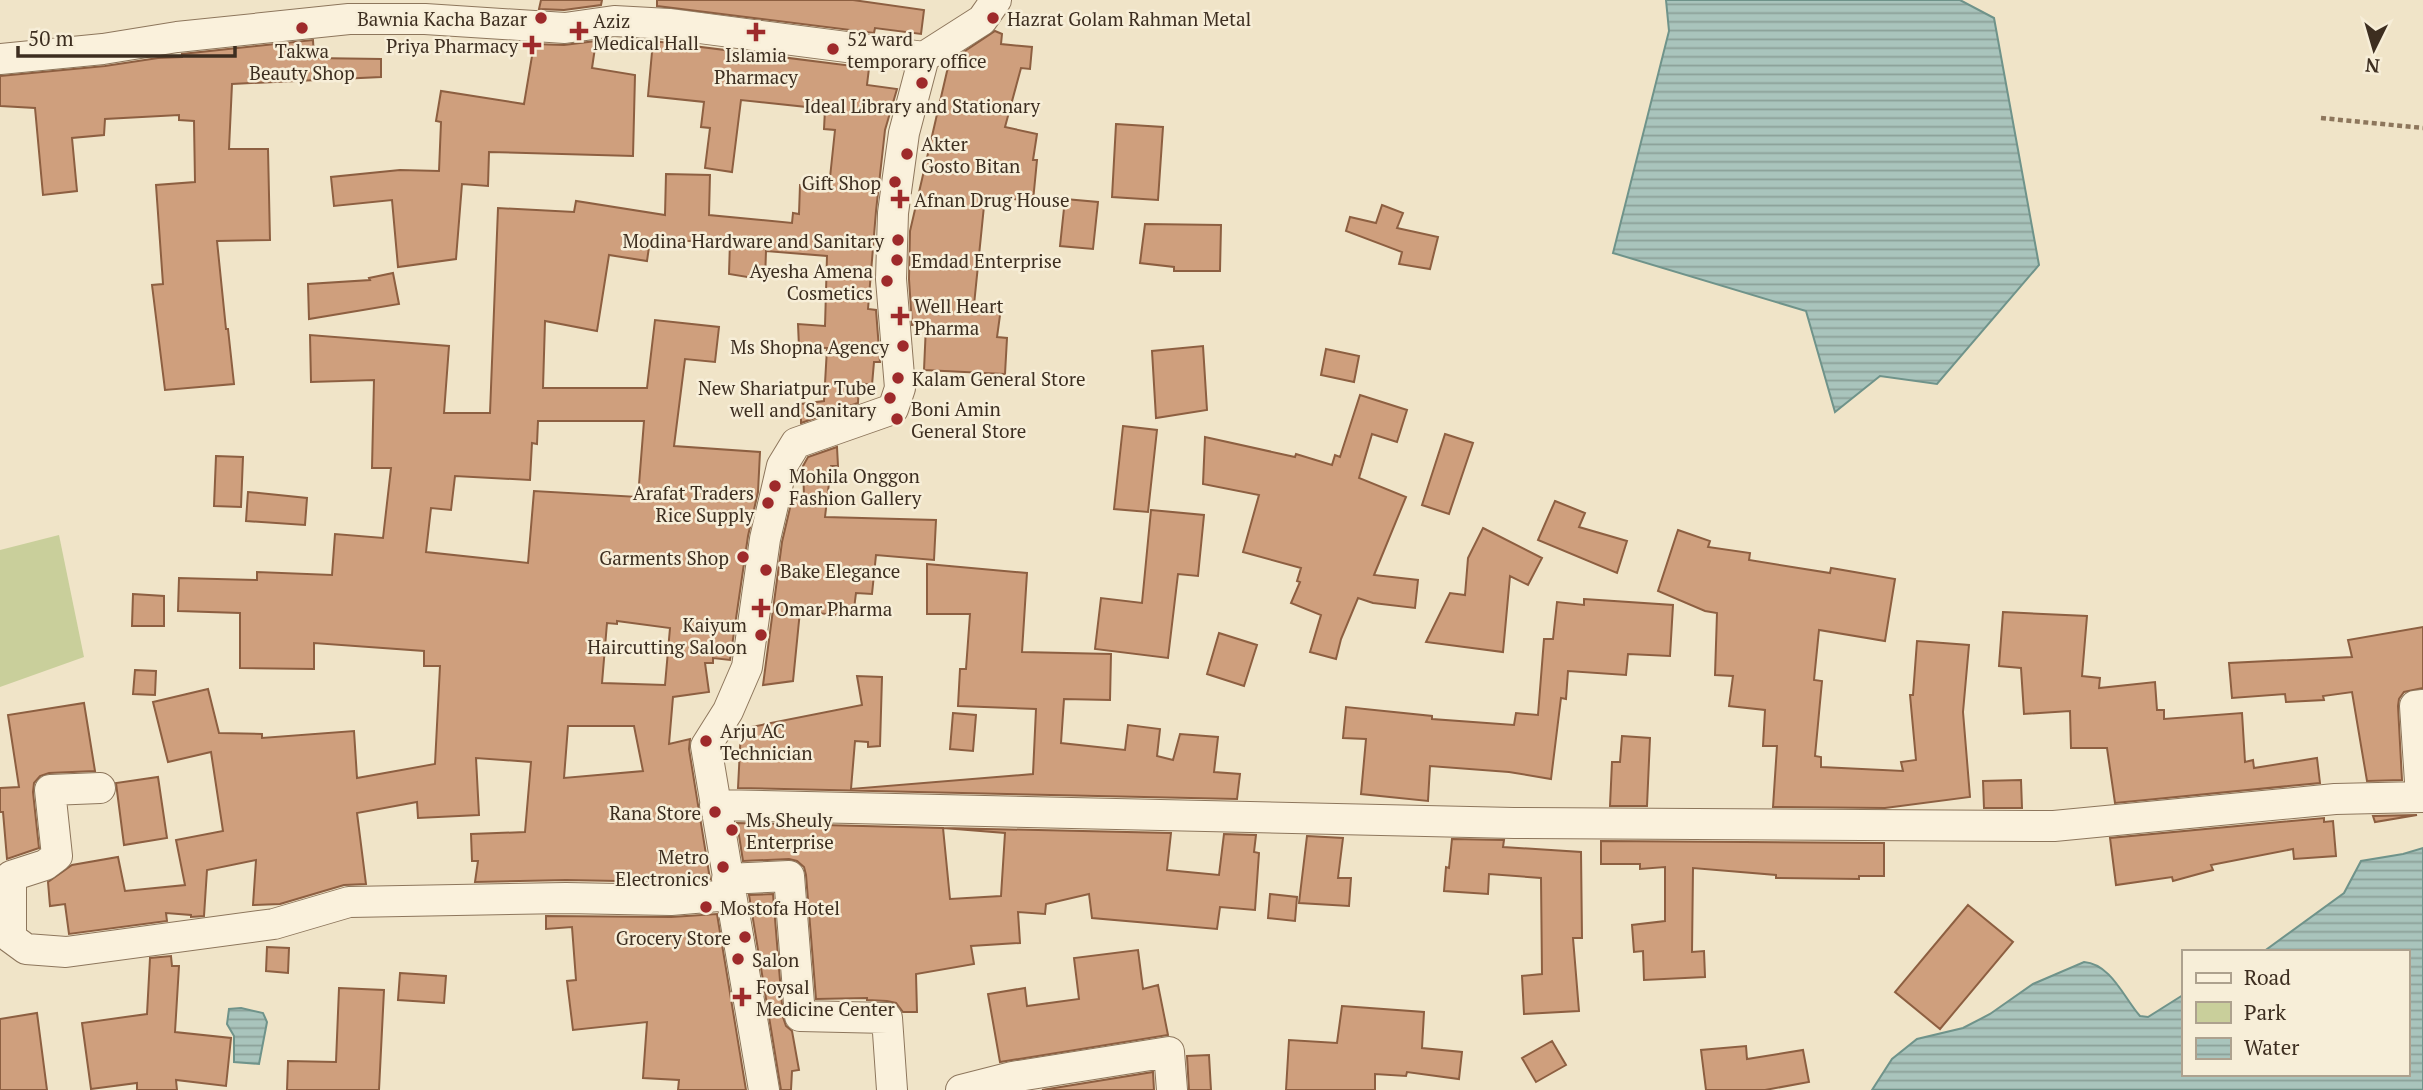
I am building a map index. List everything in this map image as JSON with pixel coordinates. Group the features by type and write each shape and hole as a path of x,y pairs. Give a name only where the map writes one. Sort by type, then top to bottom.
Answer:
{"street":[{"path":"0,59 349,19 425,19 565,28 614,21 669,24 924,57 982,20 996,0"},
{"path":"764,1090 706,746 728,711 747,667 765,539 782,466 796,443 893,410 900,388 891,279 893,213 904,133 924,57"},
{"path":"715,805 1514,823 2054,826 2335,799 2421,797 2415,706 2423,705"},
{"path":"100,788 50,790 57,856 45,864 11,876 11,938 26,949 66,952 274,924 349,902 623,898 671,900 789,876 800,1016 887,1018 892,1090"},
{"path":"961,1090 1012,1076 1169,1052 1172,1090"}],"path":[{"path":"2321,118 2423,128"}],"green space":[{"path":"59,535 84,657 0,687 0,550"}],"water":[{"path":"1666,0 1960,0 1994,18 2039,265 1937,384 1880,376 1835,412 1806,311 1613,253 1669,31"},
{"path":"2423,848 2423,1090 1872,1090 1892,1059 1917,1039 1963,1028 1990,1014 2033,984 2084,962 2094,964 2109,975 2140,1016 2148,1017 2182,996 2182,1076 2409,1076 2409,950 2266,950 2344,893 2361,861"},
{"path":"241,1008 263,1013 267,1022 259,1064 234,1062 234,1036 227,1024 229,1009"}],"building":[{"path":"541,0 602,0 601,5 564,10 539,9"},
{"path":"657,0 853,0 924,10 921,34 875,28 874,33 657,6"},
{"path":"995,31 1002,34 1001,44 1032,47 1030,69 1021,68 1005,127 1037,134 1033,160 1037,160 1033,201 985,196 974,305 1001,308 997,337 1007,338 1005,374 924,370 926,325 912,325 910,231 948,67 956,57"},
{"path":"313,40 314,58 381,59 381,77 232,84 229,149 268,149 270,240 217,241 234,384 165,390 152,285 163,284 156,185 195,182 194,121 179,120 179,115 105,119 104,135 72,138 77,191 43,195 35,108 0,106 0,76"},
{"path":"596,41 592,68 635,75 633,156 489,152 488,186 462,184 456,259 398,267 392,200 334,206 331,177 400,170 439,171 441,122 436,121 441,91 524,104 534,44 564,45"},
{"path":"653,41 869,68 867,85 897,89 885,130 868,309 876,310 880,362 874,362 872,385 859,383 858,403 801,423 801,404 824,401 827,348 799,347 798,324 825,326 827,256 766,251 765,280 729,274 730,242 650,240 647,261 609,255 597,331 545,321 543,388 647,388 655,320 719,327 715,362 685,359 674,446 760,452 758,492 748,536 730,660 713,658 713,663 705,663 709,692 673,697 669,744 690,739 689,749 710,879 670,882 475,882 478,861 472,861 471,834 525,832 531,762 476,758 479,815 418,818 417,802 357,813 366,884 344,885 280,904 253,905 256,860 207,870 204,916 166,913 167,921 69,934 65,904 50,906 48,882 72,865 118,857 125,891 185,885 176,840 223,831 211,752 168,762 153,702 208,689 219,733 262,734 262,738 354,731 357,778 435,764 440,666 424,666 424,651 314,643 314,669 240,668 240,613 178,611 179,578 257,580 257,572 332,575 335,534 383,538 391,468 372,468 374,380 311,382 310,335 449,346 444,413 490,413 498,208 574,212 576,201 665,215 666,174 710,175 709,215 792,223 793,213 799,214 800,185 829,187 835,130 824,129 825,109 741,100 732,172 705,168 710,128 701,127 704,102 648,96","holes":["538,421 644,421 638,497 534,491 528,563 426,552 431,508 451,510 455,476 530,480 532,443 537,444","617,621 670,628 665,685 602,683 607,623 617,624","568,726 634,726 643,771 564,778"]},
{"path":"1116,124 1163,127 1158,200 1112,197"},
{"path":"1065,199 1098,202 1093,249 1060,246"},
{"path":"1382,205 1403,213 1397,228 1438,237 1430,269 1399,264 1402,252 1346,231 1350,217 1376,223"},
{"path":"1145,224 1221,225 1220,271 1174,271 1174,267 1140,263"},
{"path":"393,273 399,304 309,319 308,284 370,280 369,278"},
{"path":"1203,346 1207,410 1156,418 1152,351"},
{"path":"1326,349 1359,356 1354,382 1321,375"},
{"path":"1360,395 1407,410 1397,442 1372,434 1359,478 1406,497 1374,575 1418,580 1415,608 1373,603 1358,598 1336,659 1310,652 1321,615 1291,603 1300,582 1297,581 1301,568 1243,552 1259,495 1203,484 1205,437 1295,457 1296,454 1332,465 1335,455 1340,457"},
{"path":"1123,426 1157,430 1148,512 1114,509"},
{"path":"1445,434 1473,443 1449,514 1422,505"},
{"path":"837,447 838,466 831,466 825,517 936,520 934,560 876,555 872,594 856,593 853,617 800,611 793,681 763,685 782,542 793,495 804,496 803,466 808,457"},
{"path":"216,456 243,457 241,507 214,506"},
{"path":"248,492 307,498 305,525 246,521"},
{"path":"1555,501 1585,513 1579,527 1627,541 1617,573 1538,540"},
{"path":"1151,510 1204,515 1198,576 1178,574 1168,658 1095,649 1101,598 1142,603"},
{"path":"1483,528 1542,558 1528,585 1510,576 1503,652 1426,642 1450,593 1465,595 1468,558"},
{"path":"1678,530 1710,541 1708,547 1750,553 1749,560 1830,573 1831,568 1895,579 1885,641 1819,630 1814,680 1822,681 1815,756 1821,757 1821,767 1903,771 1901,762 1916,760 1910,695 1913,695 1917,641 1969,645 1963,712 1970,797 1885,808 1773,807 1777,746 1763,746 1765,710 1729,706 1733,676 1715,675 1717,613 1705,611 1658,591"},
{"path":"927,564 1027,573 1022,652 1111,654 1110,700 1064,699 1061,743 1125,750 1128,725 1160,729 1157,756 1173,760 1180,734 1218,737 1214,772 1240,774 1237,799 738,788 741,729 862,705 857,676 882,677 880,746 868,747 868,742 855,741 851,789 1033,774 1036,709 958,706 960,669 966,669 970,614 927,614"},
{"path":"133,594 164,596 164,626 132,626"},
{"path":"1584,599 1673,605 1670,656 1628,654 1626,675 1568,671 1566,699 1561,698 1551,779 1509,772 1430,766 1428,801 1361,794 1366,739 1343,738 1346,707 1432,716 1432,719 1514,725 1516,713 1538,715 1544,639 1553,639 1557,602 1584,605"},
{"path":"2003,612 2087,616 2082,676 2100,678 2099,688 2155,682 2157,710 2164,710 2164,719 2242,713 2245,762 2253,760 2254,768 2317,758 2320,783 2115,803 2107,748 2071,748 2070,711 2024,714 2021,668 1999,666"},
{"path":"2423,627 2423,688 2404,692 2398,706 2402,780 2367,781 2352,692 2323,696 2324,700 2286,702 2285,694 2232,698 2229,663 2352,657 2348,640"},
{"path":"1219,633 1257,645 1244,686 1207,674"},
{"path":"135,670 156,671 155,695 133,694"},
{"path":"84,703 95,771 49,773 40,776 34,783 33,792 39,848 7,859 3,812 0,812 0,788 19,787 8,715"},
{"path":"953,713 976,715 973,751 950,749"},
{"path":"1622,736 1650,738 1647,806 1610,806 1612,762 1620,762"},
{"path":"158,777 167,838 124,845 116,783"},
{"path":"2021,780 2022,808 1984,808 1983,781"},
{"path":"2417,815 2375,822 2373,816"},
{"path":"2324,818 2324,822 2333,821 2336,856 2294,859 2293,849 2211,865 2213,870 2173,881 2172,877 2116,885 2110,838"},
{"path":"737,823 1171,833 1167,870 1219,875 1224,834 1256,835 1254,852 1259,853 1255,910 1220,907 1217,929 1092,918 1089,894 1046,904 1045,914 1018,912 1020,943 971,946 974,964 916,974 917,1012 903,1012 896,1003 867,998 816,999 804,867 789,859 743,861","holes":["943,828 1005,833 1001,896 950,899"]},
{"path":"1307,836 1343,838 1338,878 1351,878 1349,906 1299,903"},
{"path":"1452,839 1504,840 1503,847 1581,852 1582,938 1573,938 1579,1011 1524,1014 1522,976 1542,974 1541,878 1489,874 1488,894 1444,891"},
{"path":"1601,841 1884,843 1884,876 1859,876 1859,879 1776,878 1776,875 1693,868 1692,952 1704,951 1705,977 1644,980 1643,951 1634,952 1632,925 1665,921 1665,867 1640,869 1640,864 1601,864"},
{"path":"773,894 783,1017 786,1026 792,1031 799,1070 792,1071 791,1090 781,1090 749,895"},
{"path":"1270,894 1297,897 1295,921 1268,918"},
{"path":"1968,905 2013,942 1940,1029 1895,992"},
{"path":"717,914 746,1090 678,1090 679,1080 643,1078 647,1022 573,1030 567,981 576,980 572,927 546,929 546,916 671,917"},
{"path":"267,947 289,948 288,973 266,971"},
{"path":"1138,950 1143,989 1158,985 1168,1035 1000,1062 988,994 1025,988 1027,1006 1079,999 1074,958"},
{"path":"171,956 172,966 179,966 175,1032 231,1038 226,1086 176,1080 177,1090 137,1090 137,1083 91,1089 82,1023 147,1014 150,958"},
{"path":"400,973 446,976 444,1003 398,1000"},
{"path":"339,988 384,990 379,1090 287,1090 288,1061 336,1062"},
{"path":"1342,1006 1424,1012 1422,1048 1462,1052 1459,1079 1407,1072 1406,1076 1375,1074 1375,1090 1286,1090 1289,1040 1337,1043"},
{"path":"37,1013 47,1090 0,1090 0,1019"},
{"path":"1552,1041 1566,1065 1536,1082 1522,1058"},
{"path":"1746,1046 1747,1059 1803,1050 1809,1082 1765,1090 1706,1090 1701,1050"},
{"path":"1209,1055 1211,1090 1189,1090 1187,1056"},
{"path":"1153,1072 1154,1090 1042,1090"}],"place":[{"name":"Bawnia Kacha Bazar","path":"541,18"},
{"name":"Hazrat Golam Rahman Metal","path":"993,18"},
{"name":"Takwa Beauty Shop","path":"302,28"},
{"name":"Aziz Medical Hall","path":"579,31"},
{"name":"Islamia Pharmacy","path":"756,32"},
{"name":"Priya Pharmacy","path":"532,45"},
{"name":"52 ward temporary office","path":"833,49"},
{"name":"Ideal Library and Stationary","path":"922,83"},
{"name":"Akter Gosto Bitan","path":"907,154"},
{"name":"Gift Shop","path":"895,182"},
{"name":"Afnan Drug House","path":"900,199"},
{"name":"Modina Hardware and Sanitary","path":"898,240"},
{"name":"Emdad Enterprise","path":"897,260"},
{"name":"Ayesha Amena Cosmetics","path":"887,281"},
{"name":"Well Heart Pharma","path":"900,316"},
{"name":"Ms Shopna Agency","path":"903,346"},
{"name":"Kalam General Store","path":"898,378"},
{"name":"New Shariatpur Tube well and Sanitary","path":"890,398"},
{"name":"Boni Amin General Store","path":"897,419"},
{"name":"Mohila Onggon Fashion Gallery","path":"775,486"},
{"name":"Arafat Traders Rice Supply","path":"768,503"},
{"name":"Garments Shop","path":"743,557"},
{"name":"Bake Elegance","path":"766,570"},
{"name":"Omar Pharma","path":"761,608"},
{"name":"Kaiyum Haircutting Saloon","path":"761,635"},
{"name":"Arju AC Technician","path":"706,741"},
{"name":"Rana Store","path":"715,812"},
{"name":"Ms Sheuly Enterprise","path":"732,830"},
{"name":"Metro Electronics","path":"723,867"},
{"name":"Mostofa Hotel","path":"706,907"},
{"name":"Grocery Store","path":"745,937"},
{"name":"Salon","path":"738,959"},
{"name":"Foysal Medicine Center","path":"742,997"}]}
